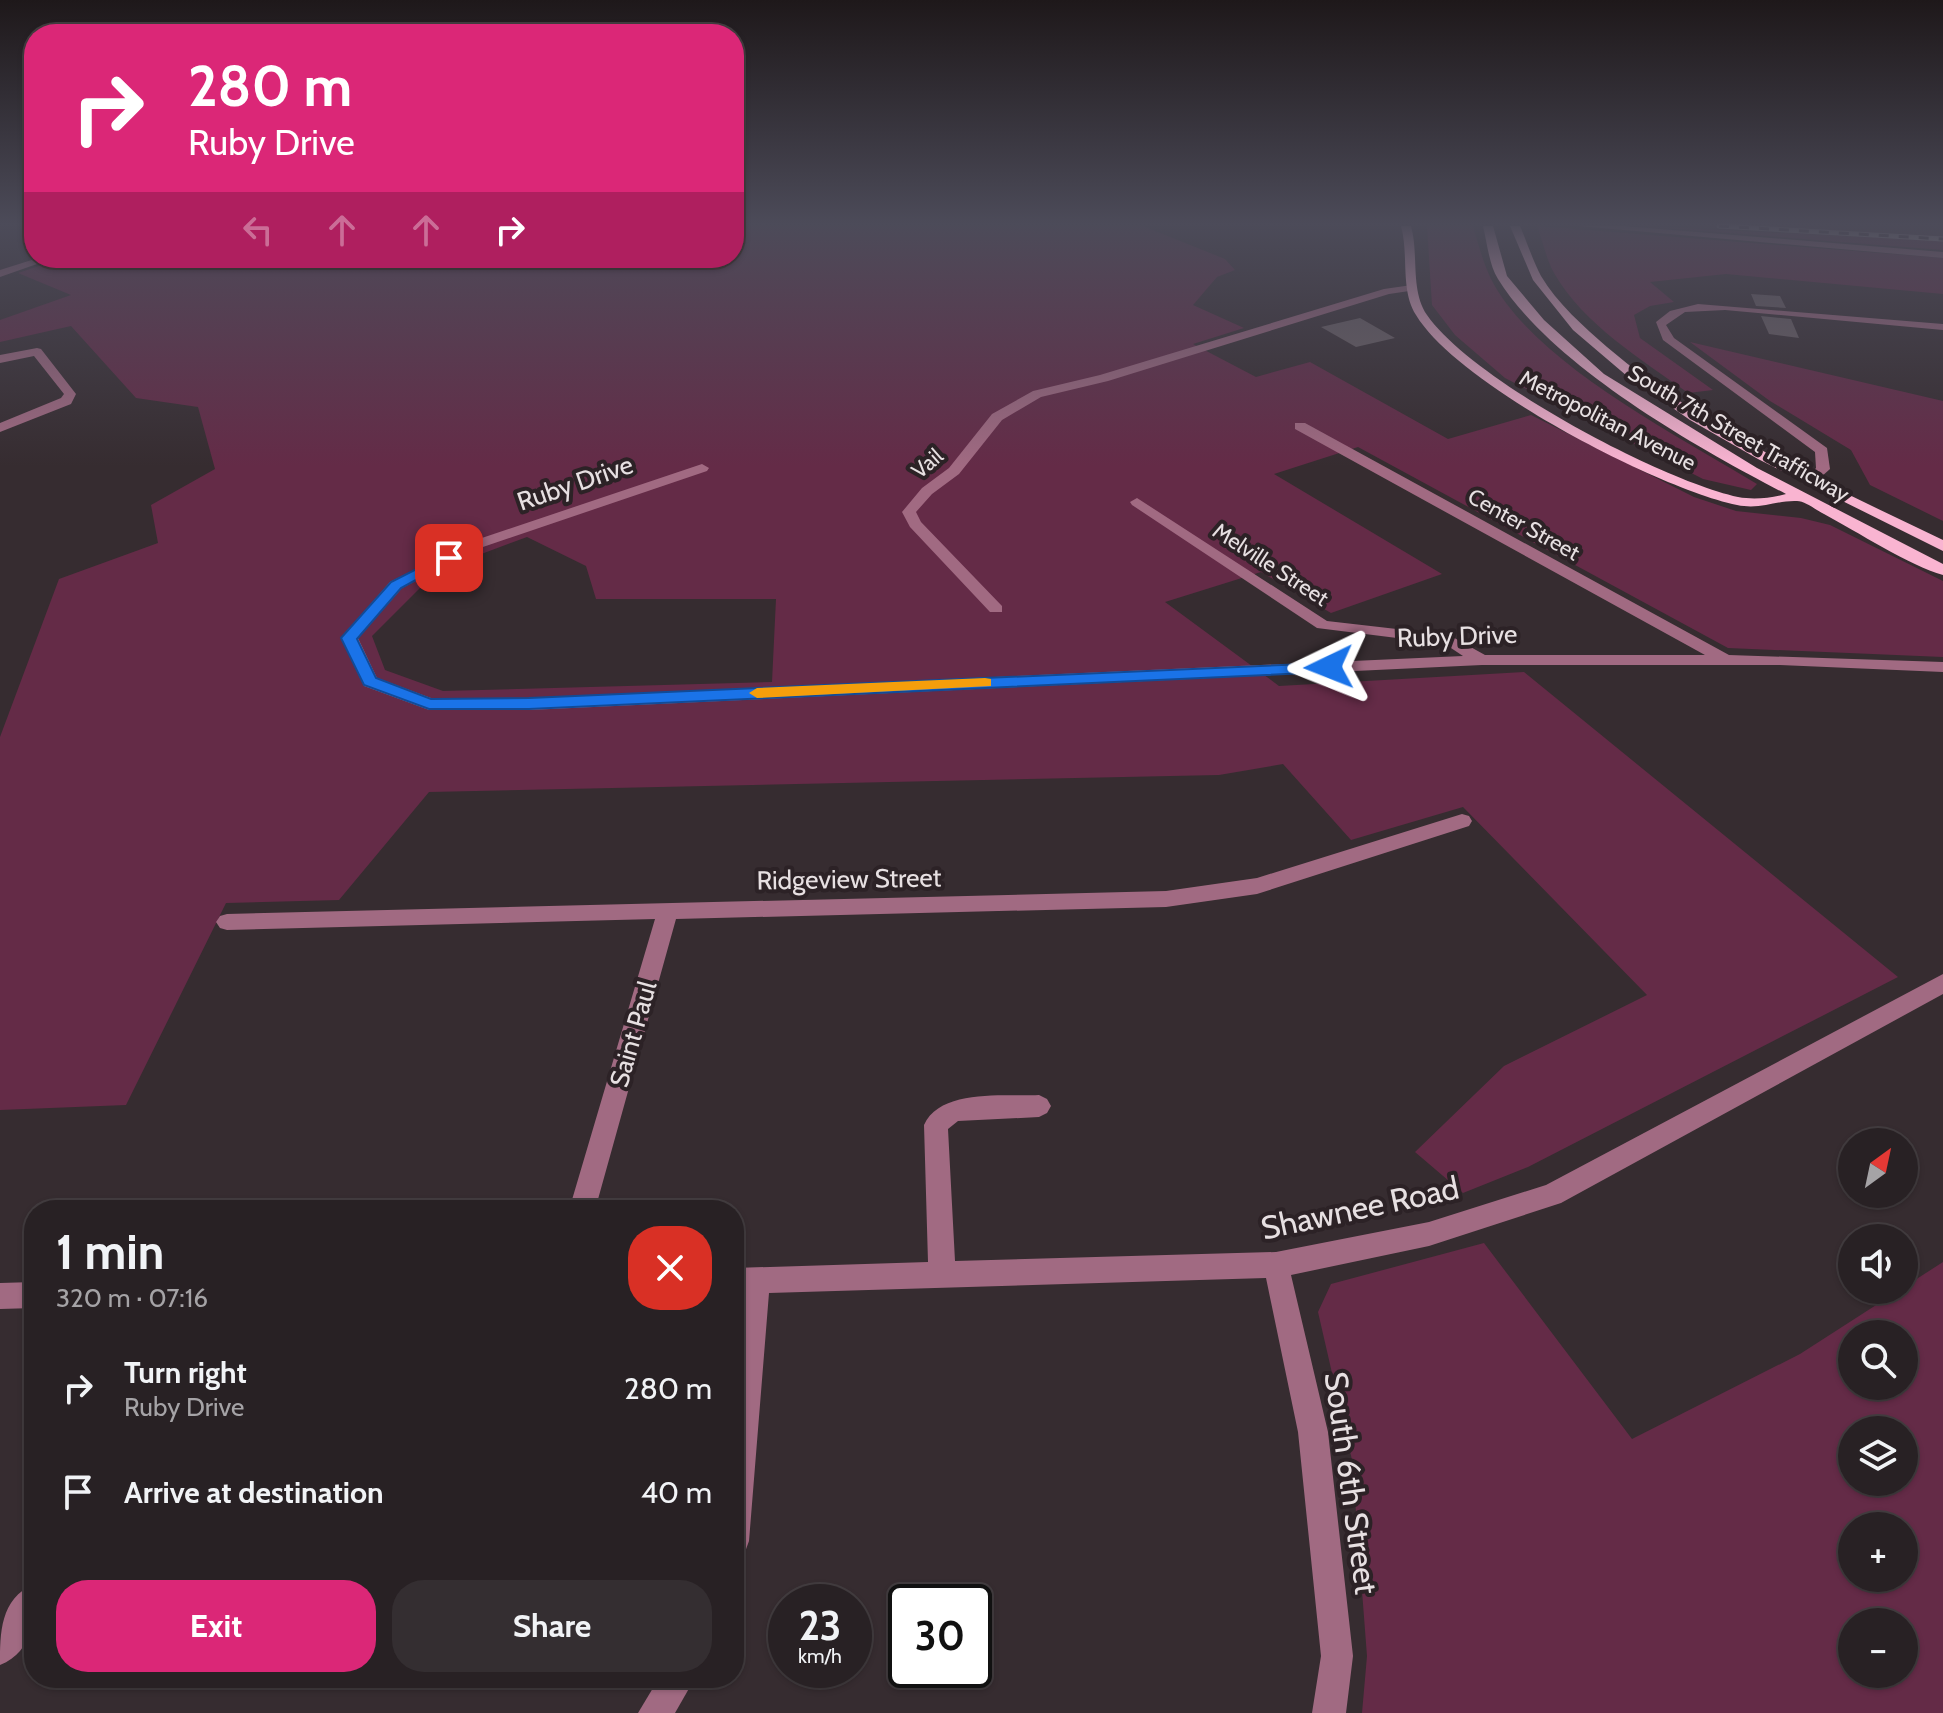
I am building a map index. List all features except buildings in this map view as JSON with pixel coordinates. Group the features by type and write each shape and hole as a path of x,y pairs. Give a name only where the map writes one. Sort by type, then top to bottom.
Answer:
{"main road":[{"name":"Metropolitan Avenue","path":"1418,306 1422,316 1446,344 1484,376 1541,411 1667,476 1715,495 1755,504 1798,496"},
{"name":"South 7th Street Trafficway","path":"1526,306 1600,377 1798,496 1943,570"},
{"name":"South 7th Street Trafficway","path":"1559,306 1580,332 1645,384 1812,481 1943,546"},
{"path":"1798,496 1812,481"}],"street":[{"name":"Vail","path":"996,609 915,524 909,512 927,491 954,471 997,417 1037,394 1104,378 1339,306"},
{"path":"1812,481 1823,469 1822,451 1669,340 1660,324 1671,312 1725,307 1943,327"},
{"path":"0,359 37,352 70,394 66,401 0,428"},
{"name":"Center Street","path":"1300,426 1726,660"},
{"name":"Ruby Drive","path":"702,468 475,545 396,585 349,638 370,682 429,704 529,704 1482,660 1726,660 1943,667"},
{"name":"Melville Street","path":"1137,502 1323,625 1449,640 1482,660"},
{"name":"Ridgeview Street","path":"227,922 1166,899 1257,886 1462,821"},
{"name":"Saint Paul","path":"585,1200 668,912"},
{"name":"Shawnee Road","path":"745,1281 1276,1265 1429,1234 1552,1195 1943,983"},
{"path":"942,1275 936,1125 953,1111 1039,1106"},
{"name":"South 6th Street","path":"1276,1265 1313,1432 1337,1656 1329,1713"},
{"path":"744,1305 745,1281"},
{"path":"0,1296 24,1295"},
{"path":"0,1649 24,1614"},
{"path":"655,1713 671,1688"}],"shaded area":[{"path":"40,306 1195,306 1244,328 1193,344 1256,377 1310,362 1448,439 1531,415 1694,497 1736,511 1801,518 1830,525 1943,581 1943,657 1728,648 1358,447 1274,474 1442,574 1331,613 1261,572 1165,602 1279,686 1524,672 1898,977 1528,1167 1463,1193 1415,1152 1504,1066 1647,995 1463,807 1351,840 1283,764 1219,775 429,792 339,900 226,903 126,1105 0,1110 0,737 59,579 158,543 151,505 215,469 198,407 136,398 71,326 0,342 0,320","holes":["527,537 586,566 596,599 776,599 772,682 443,691 385,670 372,636 421,587 476,556"]},
{"path":"1433,306 1508,306 1539,339 1610,395 1757,484 1751,490 1703,479 1505,378 1455,335"},
{"path":"1578,306 1650,306 1634,315 1640,338 1713,390 1688,393 1615,340"},
{"path":"1690,342 1943,401 1943,521 1870,485 1851,450 1770,401"},
{"path":"1484,1243 1632,1439 1800,1354 1838,1330 1838,1400 1918,1400 1918,1320 1853,1320 1878,1304 1918,1304 1918,1278 1943,1262 1943,1713 1362,1713 1367,1656 1352,1460 1318,1312 1331,1284"}],"slow traffic":[{"path":"757,693 985,683"}],"route":[{"path":"449,558 396,585 349,638 370,682 429,704 529,704 1329,667"}]}
